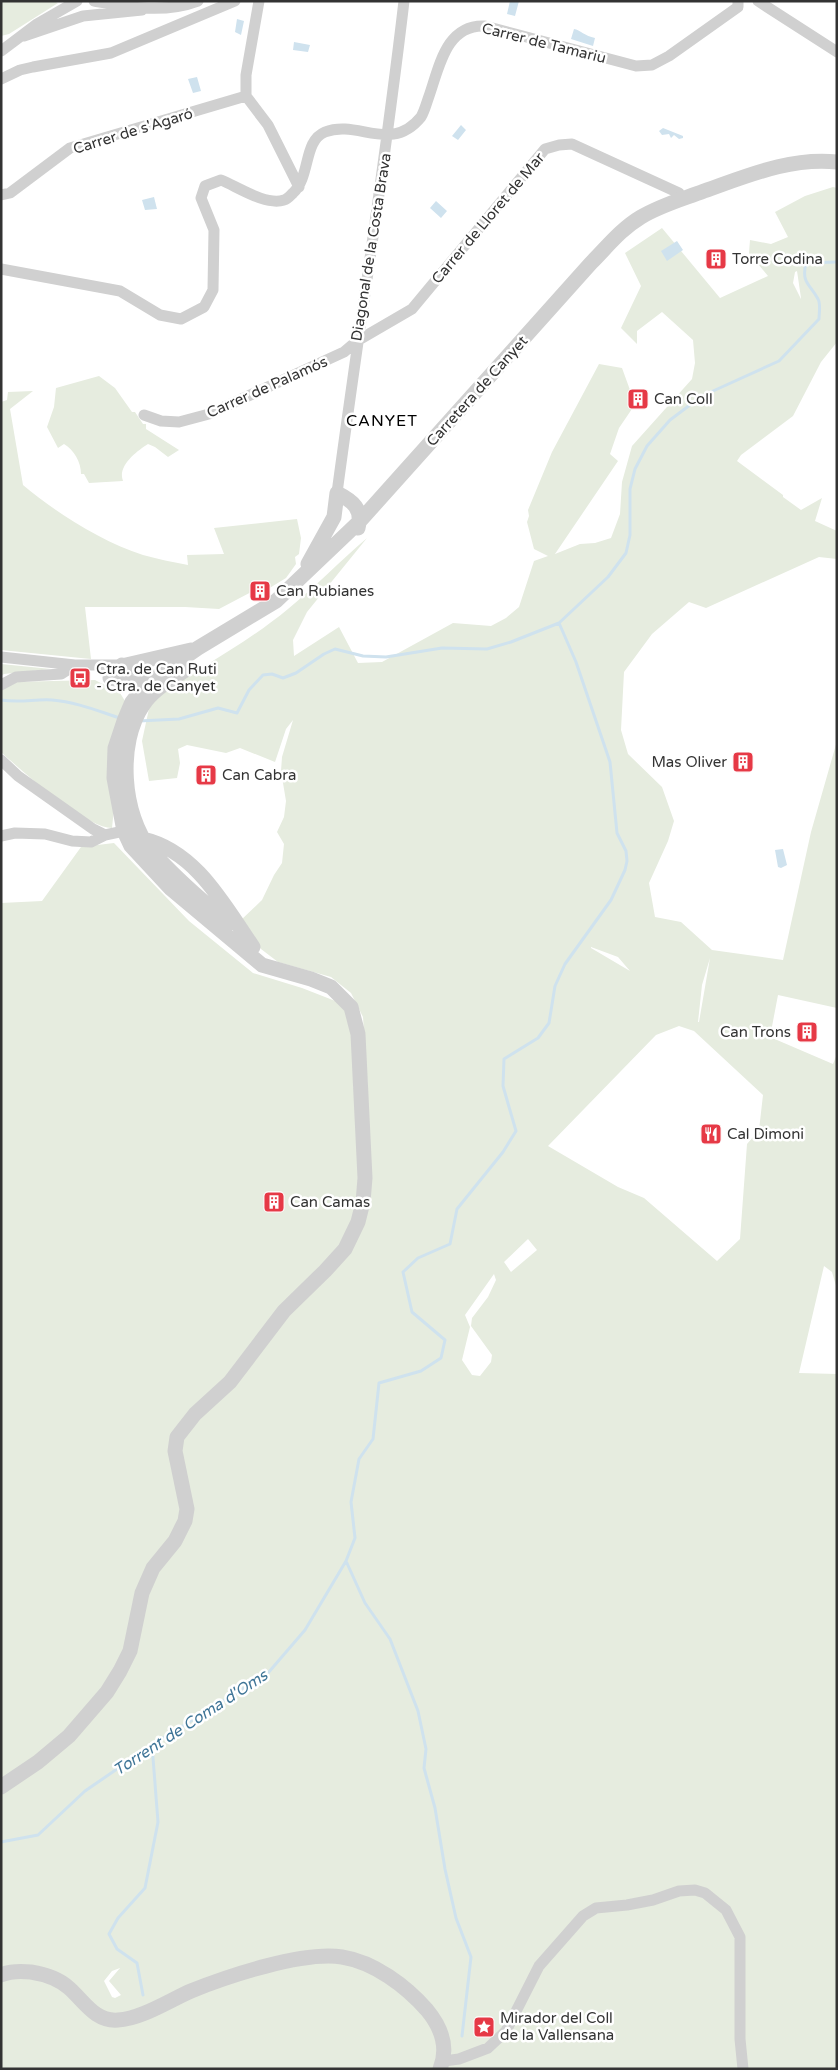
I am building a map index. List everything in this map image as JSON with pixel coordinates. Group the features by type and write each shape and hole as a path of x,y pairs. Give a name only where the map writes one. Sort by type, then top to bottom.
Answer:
{"street":[{"path":"1,51 24,36 37,24 77,1"},
{"path":"94,1 142,10"},
{"path":"128,1 152,1"},
{"path":"24,36 83,16 179,6 198,1"},
{"path":"1,79 20,70 111,53 235,1"},
{"path":"259,1 246,75 246,96 268,125 299,188"},
{"name":"Diagonal de la Costa Brava","path":"337,493 357,341 388,136 404,1"},
{"name":"Carrer de Tamariu","path":"388,136 411,126 422,116 450,41 460,31 472,25 485,26 636,66 652,64 669,56 738,7 738,1"},
{"path":"758,1 837,52"},
{"name":"Carrer de s'Agaró","path":"1,195 10,194 70,148 246,96"},
{"path":"1,269 120,291 160,315 181,319 204,307 213,290 214,230 201,198 205,186 221,180 270,202 286,200 299,188 305,175 308,154 313,144 323,133 336,129 388,136"},
{"name":"Carrer de Lloret de Mar","path":"357,341 412,309 545,149 559,144 572,144 679,193 681,200"},
{"name":"Carretera de Canyet","path":"146,684 198,648 276,601 289,589 359,522 616,236 640,218 681,200 769,168 802,163 833,168"},
{"name":"Carretera de Canyet","path":"213,650 264,621 328,562 342,552 428,461 620,243 655,221 761,178 803,170 833,168"},
{"path":"620,243 638,225 680,204 681,200 691,201 718,191 723,192"},
{"name":"Carrer de Palamós","path":"144,415 161,421 178,422 209,414 344,352 357,341"},
{"path":"334,517 350,524 364,521 411,478"},
{"path":"289,589 310,562 334,517 337,493 352,500 373,498 384,494"},
{"path":"328,562 333,554 356,531 360,514 352,500"},
{"path":"122,665 198,648"},
{"path":"75,665 110,678 156,684 195,658 213,650"},
{"path":"1,1786 38,1762 69,1736 107,1692 130,1651 142,1593 153,1568 175,1540 185,1521 187,1509 175,1451 177,1437 195,1414 230,1382 284,1311 345,1249 358,1222 363,1202 365,1178 356,1020 351,1007 332,988 311,979 262,965 170,888 131,846 124,831 114,778 121,747 124,721 138,704 213,650"},
{"path":"1,657 75,665 122,665 141,669 147,676 138,704"},
{"path":"1,686 16,677 61,674 75,665"},
{"path":"110,678 138,704"},
{"path":"121,747 121,759 134,818 143,839 151,850 175,874 253,947 284,972"},
{"path":"1,760 18,776 105,836"},
{"path":"1,836 15,833 45,834 72,841 91,842 124,831"},
{"path":"124,831 140,850 163,872 175,874"},
{"path":"143,839 168,847 187,861 212,888 253,947"},
{"path":"175,874 187,861"},
{"path":"175,874 179,886 210,921"},
{"path":"1,1975 22,1971 49,1977 70,1989 85,2006 96,2014 105,2019 116,2020 135,2016 192,1991 235,1975 276,1964 320,1956 343,1957 381,1972 402,1985 418,2000 435,2019 444,2038 442,2065 488,2048 506,2031 539,1966 583,1916 596,1908 627,1905 653,1900 679,1891 695,1890 705,1893 726,1910 740,1937 740,2039 743,2069"}],"shaded area":[{"path":"1,1 53,1 58,3 9,34 1,36"},
{"path":"833,187 837,188 837,342 821,362 793,416 741,455 737,461 801,510 822,498 815,521 837,531 837,559 819,557 706,608 689,602 652,634 624,672 621,730 628,754 662,787 674,821 668,841 649,883 655,917 681,922 712,950 783,960 811,832 837,741 837,1008 778,995 770,1037 833,1064 837,1054 837,1289 832,1272 824,1266 799,1373 837,1374 837,2069 1,2069 1,903 42,901 81,847 114,843 189,921 253,973 302,988 343,1004 352,1034 353,1088 368,1092 363,1017 351,993 331,977 278,962 261,949 240,921 262,900 282,863 284,844 277,832 284,817 286,801 281,771 282,757 293,720 286,729 275,762 240,748 226,753 187,745 178,749 180,763 177,778 149,781 142,741 150,704 155,698 240,644 272,621 298,601 367,538 307,612 293,640 294,656 339,627 358,663 382,662 453,623 491,626 506,618 519,607 534,561 548,556 534,549 527,522 528,510 552,452 599,364 622,368 630,390 627,394 636,403 619,428 610,454 618,461 555,554 580,544 595,543 611,538 620,514 622,482 632,446 692,379 695,363 693,340 662,312 637,331 637,344 621,328 641,286 625,253 662,228 720,298 768,276 749,253 750,240 771,244 788,237 775,212 805,196","holes":["797,271 801,299 793,283 795,272","591,947 618,957 630,971 591,948","710,958 699,1022 702,985","679,1026 694,1031 763,1095 759,1130 747,1144 740,1239 717,1261 644,1198 618,1187 548,1146 656,1035","528,1239 537,1250 511,1272 504,1262","494,1274 496,1280 488,1297 472,1318 471,1326 492,1355 491,1362 480,1376 472,1375 462,1360 470,1327 465,1315","120,1968 109,1981 121,1995 115,1998 112,1997 104,1981 112,1971"]},
{"path":"99,376 115,388 132,412 135,412 143,424 146,424 146,429 179,450 168,457 148,444 125,465 122,475 123,481 89,483 84,474 81,474 80,465 74,453 64,444 58,448 47,427 54,407 56,388"},
{"path":"33,391 10,409 23,485 64,516 95,534 127,549 188,565 187,555 224,554 214,528 297,519 301,538 299,554 295,557 296,564 286,578 268,589 261,587 219,609 85,607 91,659 1,650 1,402 7,400 8,392"},
{"path":"1,664 51,669 4,674 1,676"},
{"path":"95,680 120,693 125,701 112,828 101,826 71,809 1,752 1,688 12,682"}],"water":[{"path":"510,1 519,1 515,16 507,14"},
{"path":"237,19 244,21 241,35 235,32"},
{"path":"574,29 595,38 593,46 571,39"},
{"path":"294,42 310,45 308,52 293,50"},
{"path":"197,77 201,91 193,93 188,79"},
{"path":"461,125 466,130 458,140 452,136"},
{"path":"663,128 683,136 683,138 679,139 674,135 671,138 669,134 662,135 659,131"},
{"path":"154,197 157,209 145,210 142,200"},
{"path":"436,201 447,211 441,218 430,208"},
{"path":"677,241 683,250 667,261 661,251"},
{"path":"783,849 787,865 781,868 778,867 775,850"}],"waterway":[{"path":"139,721 179,719 218,708 237,713 249,690 263,675 272,674 283,678 296,673 324,654 335,649 363,656 386,657 442,648 487,649 511,642 559,623 608,577 626,553 630,535 630,489 635,469 647,446 670,420 702,396 779,361 819,319 819,301 805,279 806,263 837,262"},
{"name":"Torrent de Coma d'Oms","path":"1,1842 38,1835 85,1791 152,1745 268,1673 305,1630 346,1561 355,1538 351,1502 359,1459 373,1439 379,1383 421,1371 441,1358 445,1340 412,1312 403,1272 418,1258 450,1244 457,1209 503,1152 516,1131 503,1086 504,1059 538,1038 549,1023 555,986 565,964 611,900 625,870 627,861 626,851 617,833 610,762 576,662 559,623"},
{"path":"1,700 61,701 120,718"},
{"path":"346,1561 365,1603 390,1639 418,1711 426,1749 424,1768 435,1808 445,1869 456,1918 471,1957 462,2036"},
{"path":"143,1995 137,1963 117,1949 109,1934 118,1918 145,1888 158,1822 152,1745"}],"place":[{"name":"Torre Codina","path":"716,259"},
{"name":"Can Coll","path":"638,399"},
{"name":"Can Rubianes","path":"260,591"},
{"name":"Ctra. de Can Ruti - Ctra. de Canyet","path":"80,678"},
{"name":"Mas Oliver","path":"743,762"},
{"name":"Can Cabra","path":"206,775"},
{"name":"Can Trons","path":"807,1032"},
{"name":"Cal Dimoni","path":"711,1134"},
{"name":"Can Camas","path":"274,1202"},
{"name":"Mirador del Coll de la Vallensana","path":"484,2027"}],"district":[{"name":"CANYET","path":"382,420"}]}
